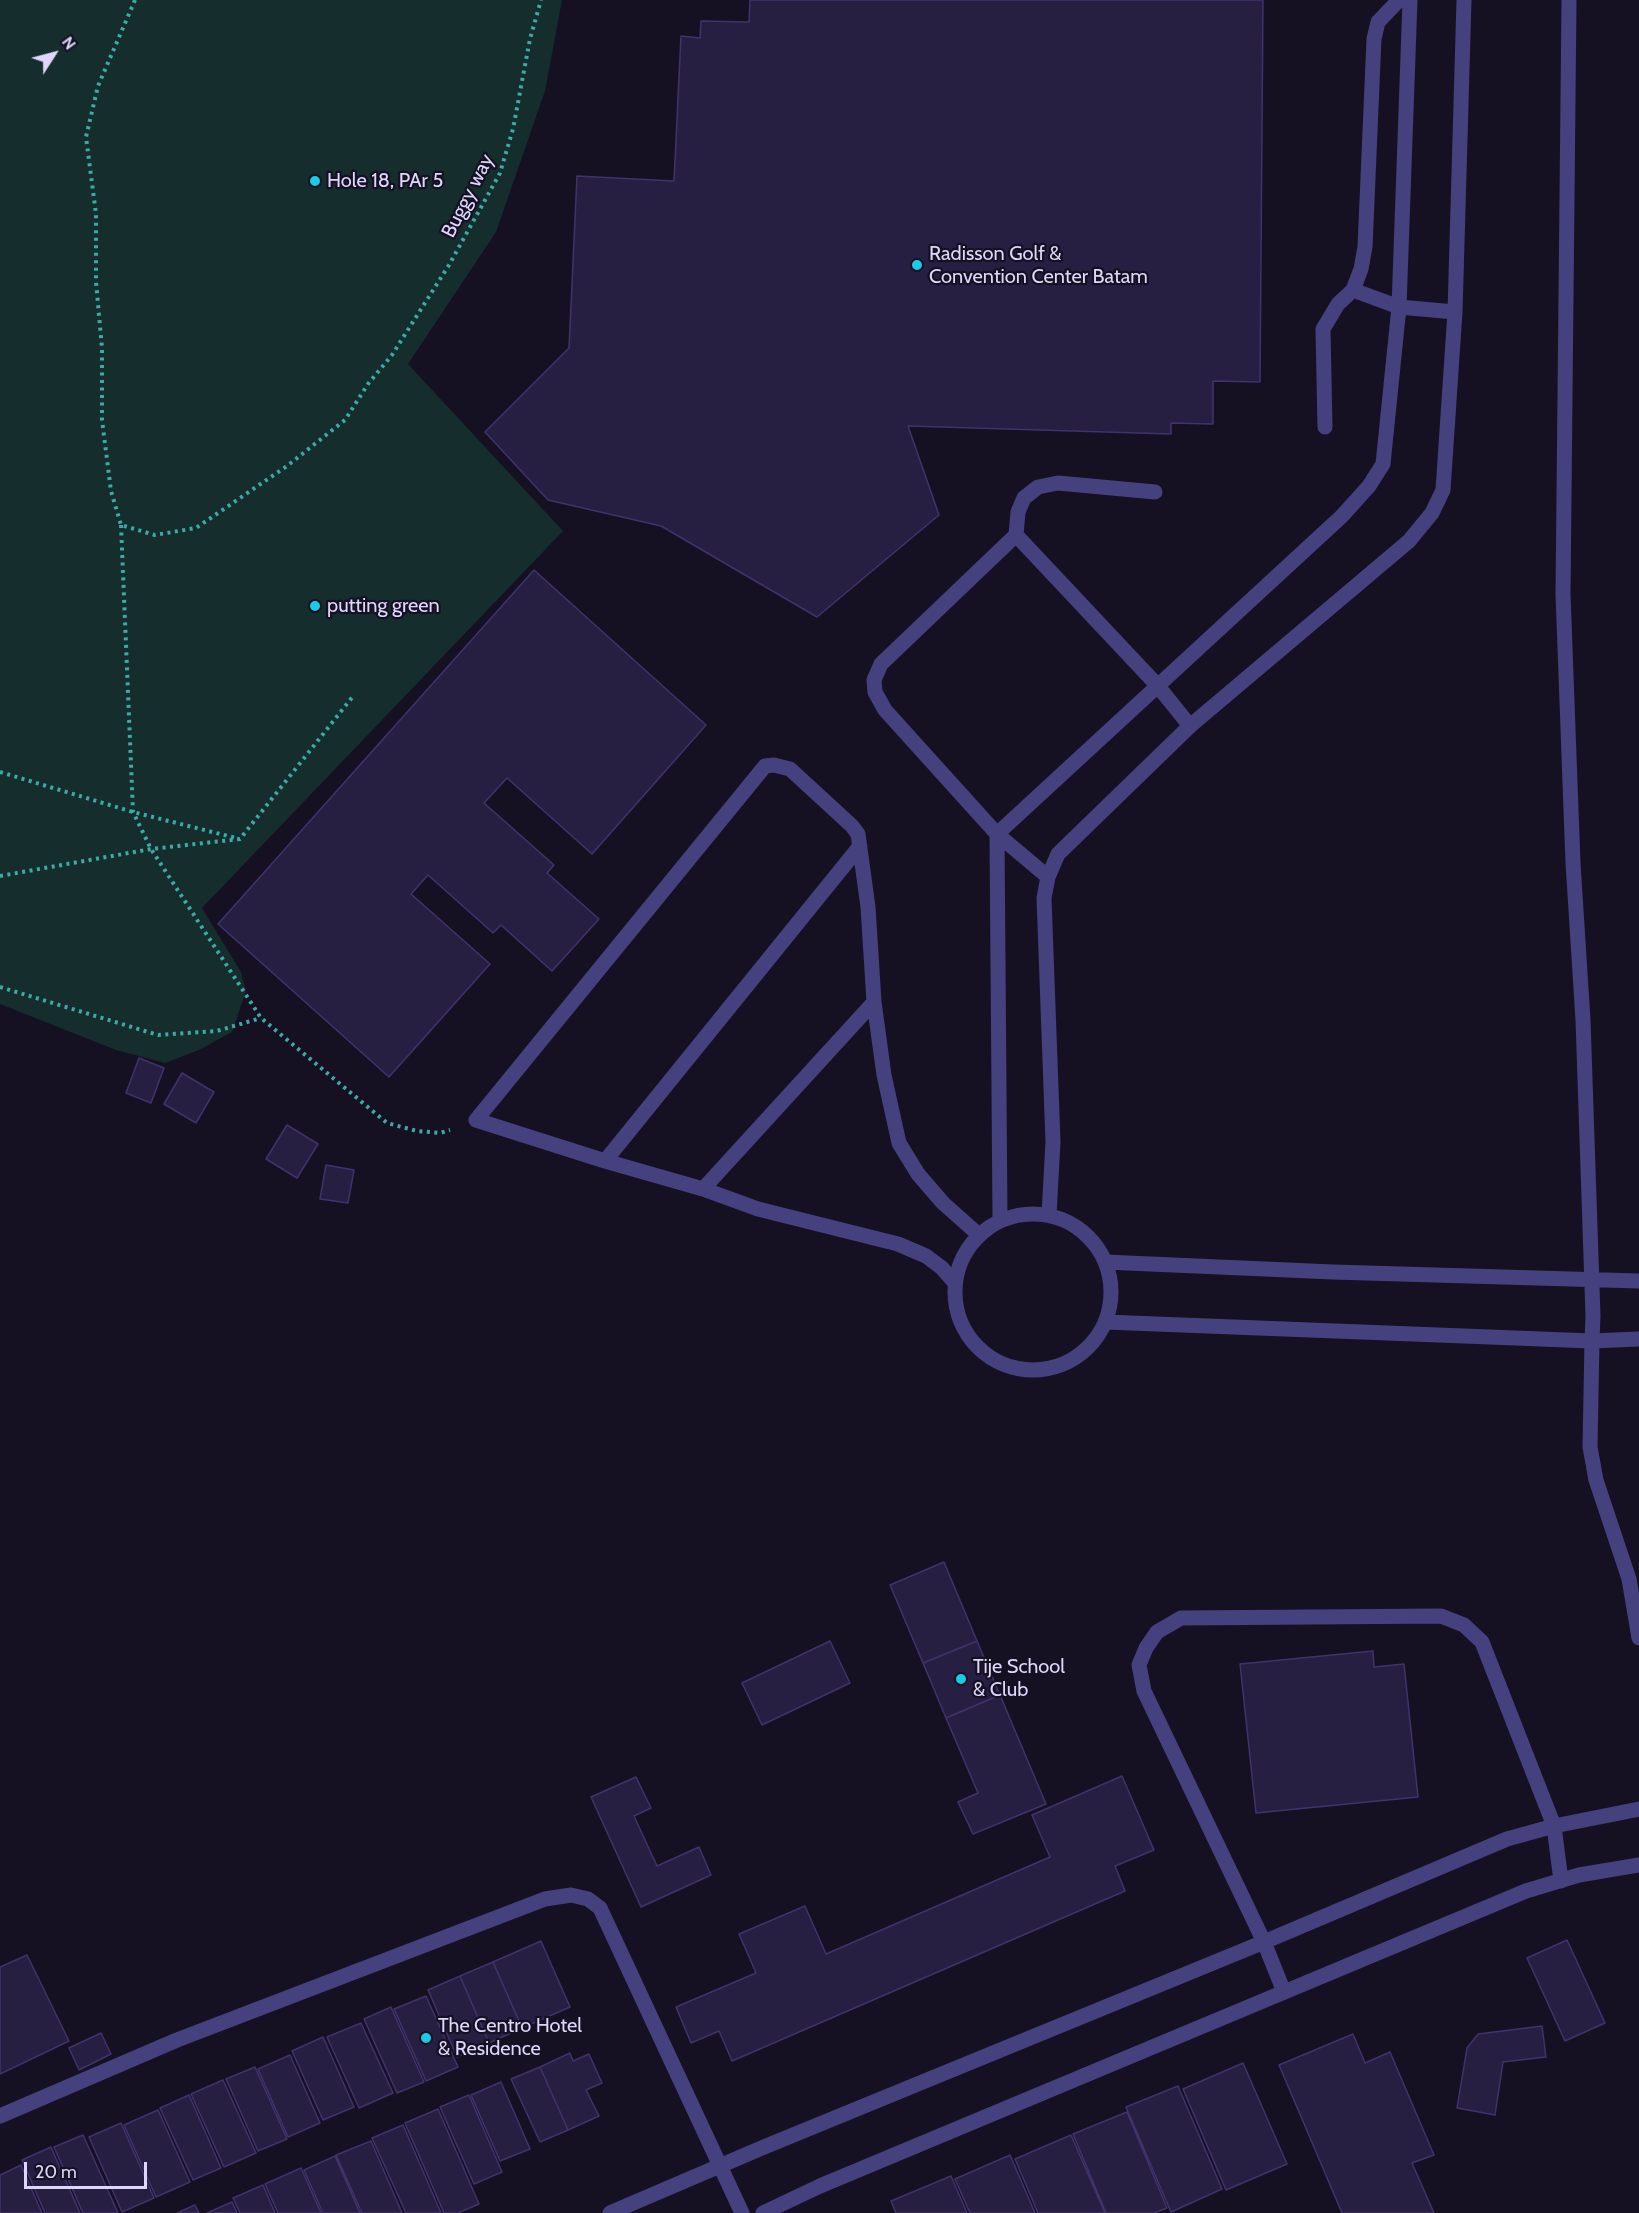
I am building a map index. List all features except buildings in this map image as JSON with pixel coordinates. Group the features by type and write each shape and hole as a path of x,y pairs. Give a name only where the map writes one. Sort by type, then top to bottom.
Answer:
{"street":[{"path":"1325,427 1323,329 1338,304 1353,290 1361,269 1365,246 1374,39 1378,22 1399,0"},
{"path":"1000,1220 997,834 1342,516 1369,486 1383,464 1399,307 1410,0"},
{"path":"1049,1215 1053,1142 1044,898 1048,877 1059,854 1190,726 1409,541 1432,513 1443,490 1455,312 1464,0"},
{"path":"1569,0 1563,594 1573,863 1583,1020 1592,1280 1590,1448 1596,1480 1629,1579 1639,1638"},
{"path":"1353,290 1399,307 1455,312"},
{"path":"1048,877 997,834 885,710 875,692 874,680 880,663 1016,535 1018,512 1024,498 1038,487 1058,483 1155,492"},
{"path":"1016,535 1157,685 1190,726"},
{"path":"955,1283 942,1268 926,1256 898,1244 758,1209 703,1189 476,1120 765,766 774,765 790,769 858,834 868,907 874,1002 884,1075 899,1143 924,1181 943,1203 979,1234"},
{"path":"605,1161 860,846"},
{"path":"703,1189 874,1002"},
{"path":"1024,1214 1049,1215 1072,1225 1091,1241 1105,1262 1110,1282 1110,1303 1105,1322 1092,1343 1073,1359 1050,1369 1026,1370 1002,1364 980,1350 965,1331 956,1308 955,1283 963,1256 979,1234 1000,1220 1024,1214"},
{"path":"1105,1262 1639,1281"},
{"path":"1105,1322 1592,1341 1639,1339"},
{"path":"1284,1992 1264,1942 1144,1691 1139,1665 1146,1648 1157,1632 1181,1618 1441,1616 1464,1624 1482,1642 1554,1826 1561,1881"},
{"path":"610,2213 720,2165 1264,1942 1507,1839 1554,1826 1639,1809"},
{"path":"763,2213 820,2186 1526,1891 1579,1875 1639,1865"},
{"path":"0,2116 177,2040 545,1899 571,1894 588,1899 600,1908 742,2213"}],"path":[{"path":"135,0 98,86 86,137 96,214 96,282 102,348 102,420 111,490 121,525 133,812 151,849 261,1017 387,1123 417,1131 440,1133 476,1120"},
{"name":"Buggy way","path":"121,525 155,535 196,528 287,466 345,420 368,384 393,355 449,266 500,173 513,129 541,0"},
{"path":"0,876 151,849 240,839 354,694"},
{"path":"0,772 133,812 240,839"},
{"path":"0,987 158,1035 217,1031 261,1017"}],"green space":[{"path":"0,0 562,0 545,91 496,232 408,364 563,531 202,908 241,972 246,991 232,1032 199,1050 165,1063 116,1050 0,1004"}],"place":[{"name":"Hole 18, PAr 5","path":"315,181"},
{"name":"Radisson Golf & Convention Center Batam","path":"917,265"},
{"name":"putting green","path":"315,606"},
{"name":"Tije School & Club","path":"961,1679"},
{"name":"The Centro Hotel & Residence","path":"426,2038"}]}
